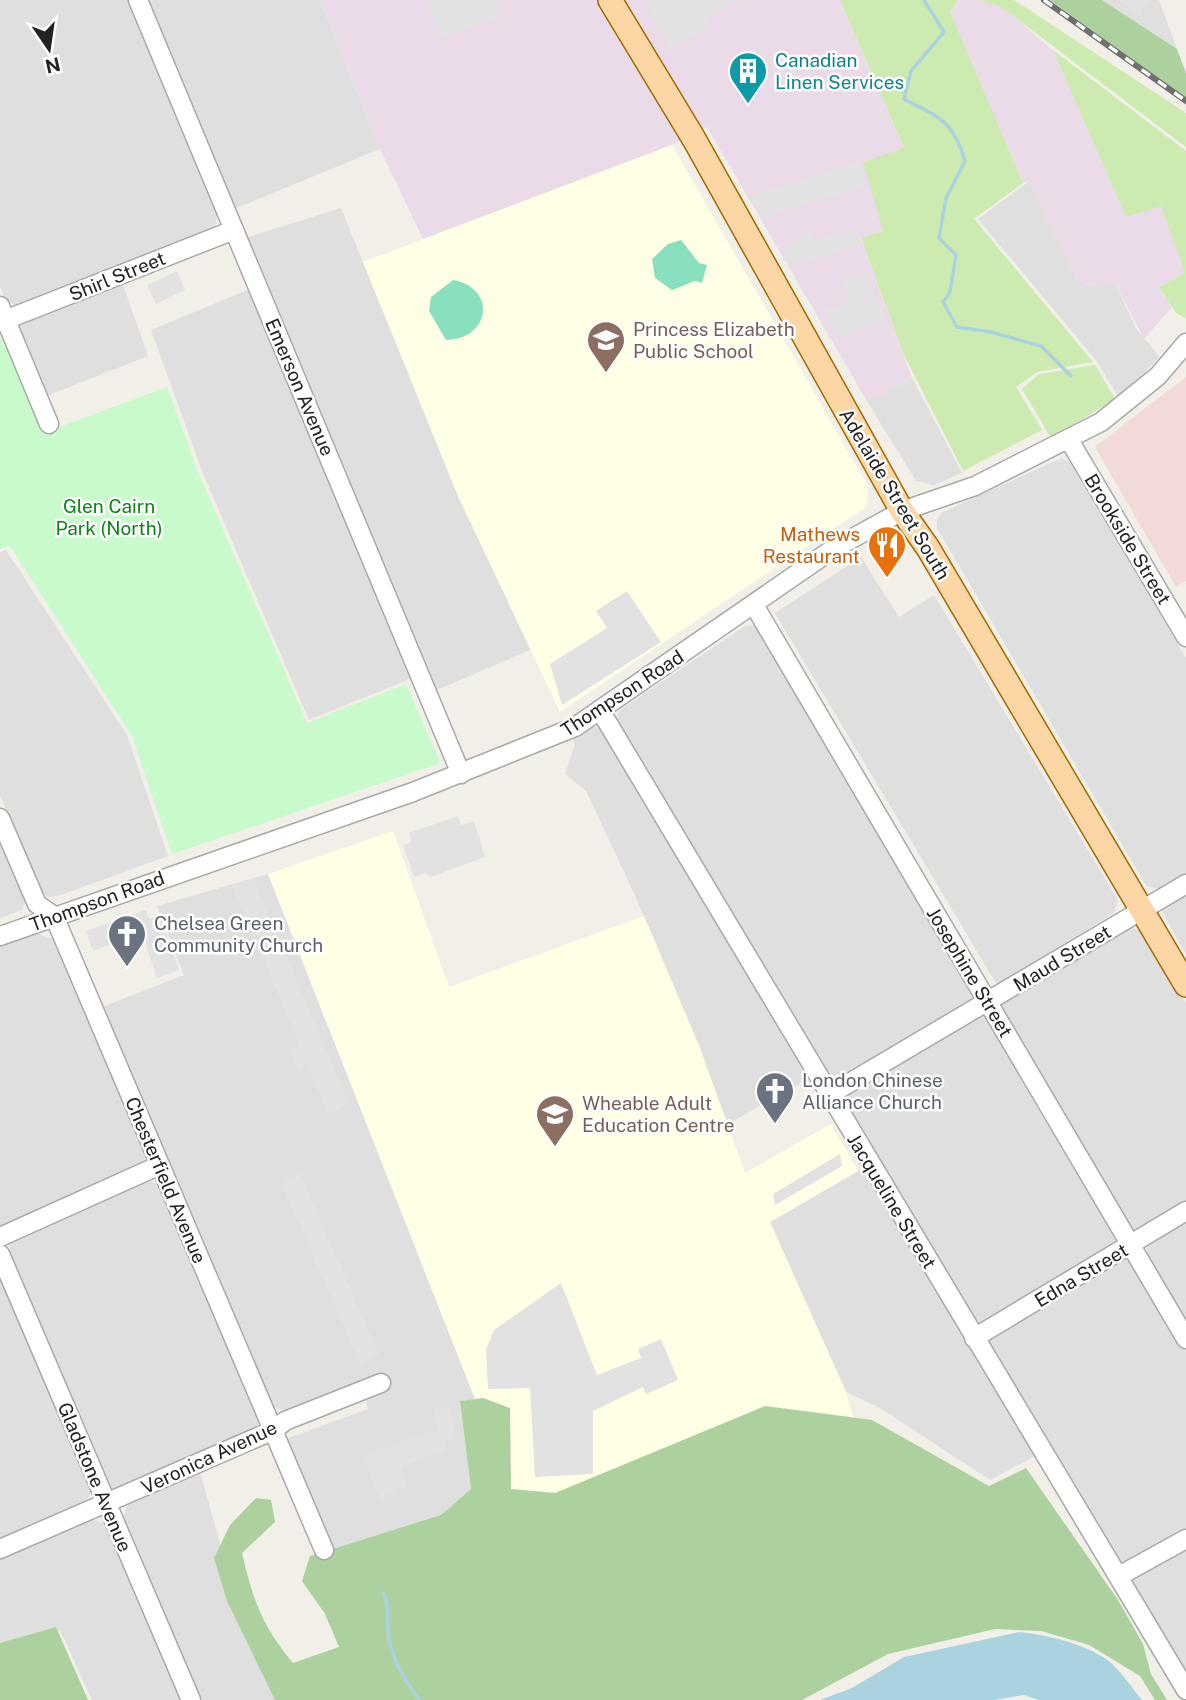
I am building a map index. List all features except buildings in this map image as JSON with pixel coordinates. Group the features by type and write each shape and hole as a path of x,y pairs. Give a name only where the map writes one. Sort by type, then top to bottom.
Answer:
{"main road":[{"name":"Adelaide Street South","path":"610,0 694,139 902,511 928,548 1186,985"}],"street":[{"name":"Emerson Avenue","path":"138,0 461,774"},
{"name":"Shirl Street","path":"2,316 234,230"},
{"path":"2,316 49,424"},
{"name":"Thompson Road","path":"0,936 461,774 575,727 833,549 902,511 975,486 1101,422 1158,376 1186,343"},
{"name":"Brookside Street","path":"1069,440 1186,637"},
{"name":"Josephine Street","path":"754,605 1186,1339"},
{"name":"Jacqueline Street","path":"600,710 1186,1690"},
{"name":"Chesterfield Avenue","path":"0,818 37,904 54,916 324,1550"},
{"name":"Maud Street","path":"828,1095 989,1003 1186,884"},
{"path":"0,1237 160,1165"},
{"name":"Edna Street","path":"974,1338 1186,1211"},
{"name":"Gladstone Avenue","path":"0,1254 191,1700"},
{"name":"Veronica Avenue","path":"0,1549 274,1430 285,1421 381,1383"},
{"path":"1119,1576 1186,1539"}],"shaded area":[{"path":"0,0 129,0 219,212 214,229 25,306 14,305 5,298 0,286"},
{"path":"146,0 320,0 380,149 234,209"},
{"path":"320,0 840,0 904,149 883,231 861,239 912,378 867,401 707,127 672,145 423,239 380,149"},
{"path":"435,0 503,0 492,4 499,18 441,38 426,6"},
{"path":"648,0 739,0 707,18 711,25 671,49 649,12 652,8"},
{"path":"958,0 979,0 1000,5 1053,50 1126,216 1161,205 1185,273 1159,287 1172,307 1144,339 1114,281 1090,286 1078,280 1029,181 1023,183 949,11"},
{"path":"1102,0 1159,0 1177,49"},
{"path":"1119,0 1149,0 1140,14"},
{"name":"Princess Elizabeth Public School","path":"672,145 868,486 867,506 560,712 458,496 363,262"},
{"path":"859,162 866,186 784,210 765,220 749,196"},
{"path":"1029,181 1078,280 1090,286 1114,281 1137,330 1160,357 1119,398 1096,360 978,219"},
{"path":"341,208 458,496 532,649 437,690 248,237"},
{"path":"811,230 815,240 854,230 859,244 794,266 782,249 802,239 800,234"},
{"path":"177,271 185,290 156,304 147,285"},
{"path":"866,272 885,319 841,338 823,311 850,303 842,281"},
{"path":"121,279 148,356 44,397 18,327 21,322"},
{"path":"252,288 415,677 309,720 202,471 151,330"},
{"path":"1186,377 1186,581 1176,587 1095,447"},
{"path":"912,378 962,473 934,485 916,481 867,401"},
{"path":"1062,458 1070,463 1186,658 1186,876 1164,889 1147,887 937,528 937,519 943,512"},
{"path":"6,550 127,735 168,856 58,896 48,897 41,891 0,795 0,552"},
{"path":"861,557 899,617 934,595 1118,900 1114,913 997,985 775,613"},
{"path":"627,591 661,642 562,705 550,664 607,628 596,611"},
{"path":"754,625 762,630 973,990 973,998 968,1006 838,1081 831,1081 619,726 617,716 620,710 745,626"},
{"path":"592,727 600,727 812,1077 726,1125 700,1048 633,891 586,791 565,774 575,744 572,738"},
{"path":"458,816 461,825 474,821 485,857 431,877 425,873 414,877 403,846 412,842 409,833"},
{"name":"Wheable Adult Education Centre","path":"393,831 449,987 644,916 700,1048 745,1173 831,1124 858,1171 770,1222 846,1392 853,1417 765,1406 556,1493 511,1489 510,1408 483,1398 475,1399 268,874"},
{"path":"0,837 26,901 22,910 0,918"},
{"path":"268,874 475,1399 460,1401 471,1489 441,1515 332,1549 286,1439 368,1409 361,1382 284,1411 270,1405 99,1008 184,975 157,906"},
{"path":"253,878 349,1104 328,1114 308,1067 299,1072 290,1050 300,1045 232,885"},
{"path":"1186,892 1186,955 1161,909"},
{"name":"Chelsea Green Community Church","path":"146,910 149,919 160,916 179,970 157,978 142,933 93,951 86,931"},
{"path":"1132,928 1142,931 1186,1003 1186,1203 1142,1230 1130,1229 1002,1009 1003,1002 1123,930"},
{"path":"36,933 53,939 146,1154 144,1163 11,1226 3,1226 0,1225 0,946"},
{"path":"985,1015 1117,1240 1111,1249 978,1325 842,1100 846,1094"},
{"path":"840,1154 842,1166 775,1205 773,1194"},
{"path":"865,1167 1037,1455 990,1480 880,1408 846,1392 770,1222"},
{"path":"300,1173 379,1355 360,1364 281,1182"},
{"path":"140,1180 150,1180 163,1188 260,1420 254,1432 113,1490 106,1485 9,1252 10,1242"},
{"path":"1186,1219 1186,1324 1146,1258 1148,1244"},
{"path":"1128,1258 1186,1352 1186,1531 1124,1565 1119,1564 989,1345 991,1336"},
{"path":"0,1276 92,1490 83,1507 0,1542"},
{"path":"561,1283 597,1375 641,1358 638,1349 661,1339 678,1380 646,1394 643,1387 593,1411 593,1474 535,1477 530,1388 488,1389 486,1349 494,1330"},
{"path":"450,1408 456,1437 444,1440 446,1449 401,1467 407,1485 380,1500 363,1456 439,1430 433,1412"},
{"path":"199,1468 235,1597 284,1700 200,1700 123,1519 128,1503"},
{"path":"91,1519 107,1524 184,1700 92,1700 60,1630 0,1653 0,1556"},
{"path":"1186,1546 1186,1673 1132,1583 1132,1578"}],"green space":[{"path":"840,0 958,0 950,12 1023,183 974,219 1093,362 1037,372 1016,387 1042,430 963,471 903,353 861,238 883,231 863,162 904,148"},
{"path":"979,0 1014,0 1186,113 1186,147 1000,6"},
{"path":"1050,0 1102,0 1177,49 1186,73 1186,98"},
{"path":"1053,50 1186,151 1186,318 1177,314 1159,287 1185,273 1161,206 1126,217"},
{"path":"681,240 699,263 707,265 702,283 695,281 672,290 655,278 652,259 668,244"},
{"path":"453,280 467,285 477,293 482,302 483,313 480,323 472,331 446,340 429,311 431,297"},
{"name":"Glen Cairn Park (North)","path":"0,337 46,432 167,387 198,472 307,723 406,684 440,763 172,854 132,736 10,546 0,549"},
{"path":"1095,365 1115,399 1051,438 1022,389 1039,374"},
{"path":"483,1398 510,1408 511,1489 555,1493 765,1406 872,1420 989,1486 1026,1468 1118,1600 1143,1644 1151,1674 1167,1700 1155,1700 1140,1676 1089,1645 1041,1631 995,1629 888,1654 802,1700 275,1700 227,1601 214,1558 230,1525 256,1498 271,1500 275,1522 242,1553 260,1612 293,1663 339,1647 325,1614 302,1581 310,1556 441,1515 471,1489 460,1401"},
{"path":"56,1627 88,1700 0,1700 0,1643"}],"water":[{"path":"1019,1632 1064,1641 1097,1653 1116,1668 1142,1700 1039,1700 1024,1695 994,1700 820,1700 852,1688 904,1657"}],"waterway":[{"path":"924,0 944,32 911,71 904,99 936,116 950,128 965,161 946,198 939,238 956,255 950,292 943,302 957,327 991,332 1041,346 1071,376"},
{"path":"384,1593 388,1608 391,1649 403,1676 419,1700"}],"railway":[{"path":"1044,0 1186,101"}],"place":[{"name":"Canadian Linen Services","path":"748,105"},
{"name":"Princess Elizabeth Public School","path":"606,374"},
{"name":"Mathews Restaurant","path":"887,579"},
{"name":"Chelsea Green Community Church","path":"127,968"},
{"name":"London Chinese Alliance Church","path":"775,1125"},
{"name":"Wheable Adult Education Centre","path":"555,1148"}]}
